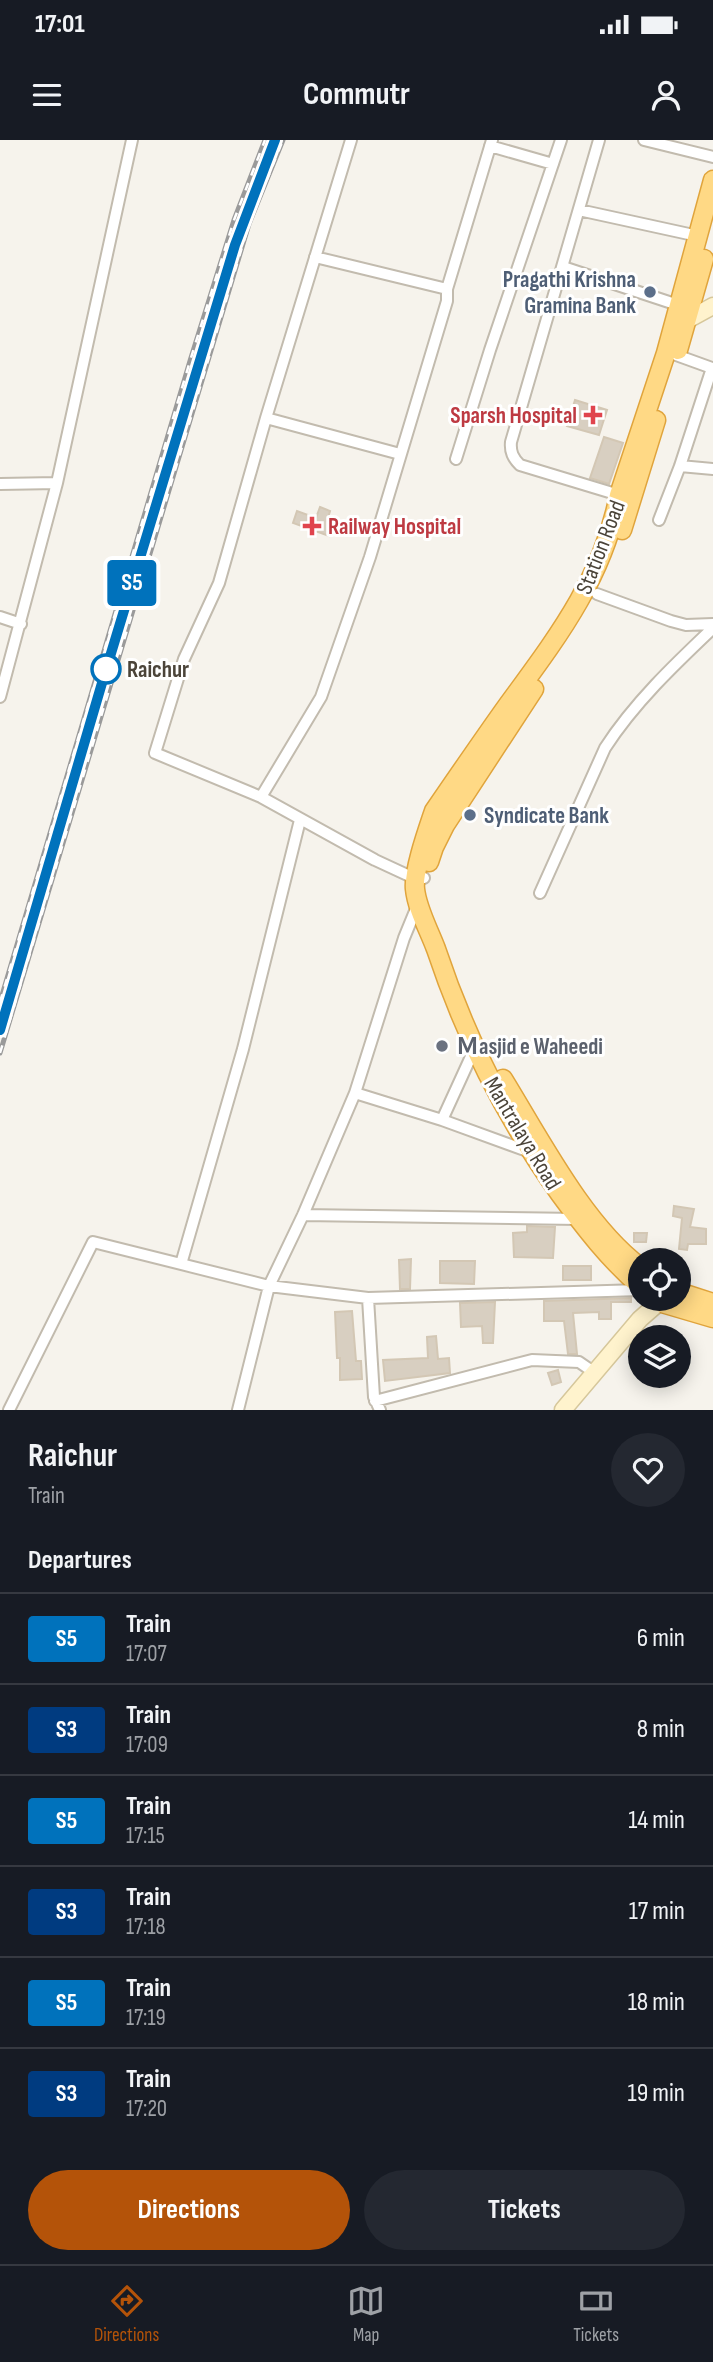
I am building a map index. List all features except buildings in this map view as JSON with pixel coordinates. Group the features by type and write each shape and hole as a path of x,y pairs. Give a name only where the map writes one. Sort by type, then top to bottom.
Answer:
{"highway":[{"name":"Station Road","path":"420,878 445,825 597,594 626,520 676,355 683,312 706,231 713,180"},
{"name":"Station Road","path":"420,878 424,842 434,811 560,633 587,590 615,518 619,495 672,330 683,312"},
{"name":"Mantralaya Road","path":"420,878 415,887 419,902 474,1050 530,1152 614,1264 628,1277"},
{"name":"Mantralaya Road","path":"420,878 460,993 484,1048 552,1159 590,1214 628,1257"},
{"path":"691,1296 713,1303"},
{"path":"691,1310 713,1318"}],"main road":[{"path":"683,312 713,306"},
{"path":"563,1410 649,1311"}],"street":[{"path":"0,696 57,483 132,140"},
{"path":"351,140 265,418 219,583 184,659 155,753 261,797 300,820 420,878"},
{"path":"456,459 561,140"},
{"path":"599,140 510,442 510,450 520,465 619,495"},
{"path":"644,140 713,157"},
{"path":"261,797 321,697 370,557 427,371 447,301 447,289 491,143 553,164"},
{"path":"579,210 706,231"},
{"path":"315,257 447,289"},
{"path":"563,267 683,312"},
{"path":"659,520 713,368 676,355"},
{"path":"265,418 400,454"},
{"path":"680,466 713,469"},
{"path":"0,484 57,483"},
{"path":"597,594 671,621 686,625 713,626"},
{"path":"0,617 21,624"},
{"path":"540,892 605,748 615,732 713,626"},
{"path":"181,1264 243,1049 300,820"},
{"path":"238,1410 269,1286 303,1215 355,1093 404,938 419,902"},
{"path":"442,1120 474,1050"},
{"path":"355,1093 442,1120 530,1152"},
{"path":"303,1215 579,1219"},
{"path":"9,1410 93,1242 269,1286 368,1298 628,1288"},
{"path":"368,1298 375,1405 532,1360 579,1362 595,1373"}],"railway":[{"path":"0,1002 190,361 234,220 265,140"},
{"path":"0,1053 249,224 283,140"}],"train":[{"name":"S5","path":"0,1030 235,245 275,140"}],"place":[{"name":"Pragathi Krishna Gramina Bank","path":"650,292"},
{"name":"Sparsh Hospital","path":"593,415"},
{"name":"Railway Hospital","path":"312,526"},
{"name":"Raichur","path":"106,669"},
{"name":"Syndicate Bank","path":"470,815"},
{"name":"Ｍasjid e Waheedi","path":"442,1046"}]}
